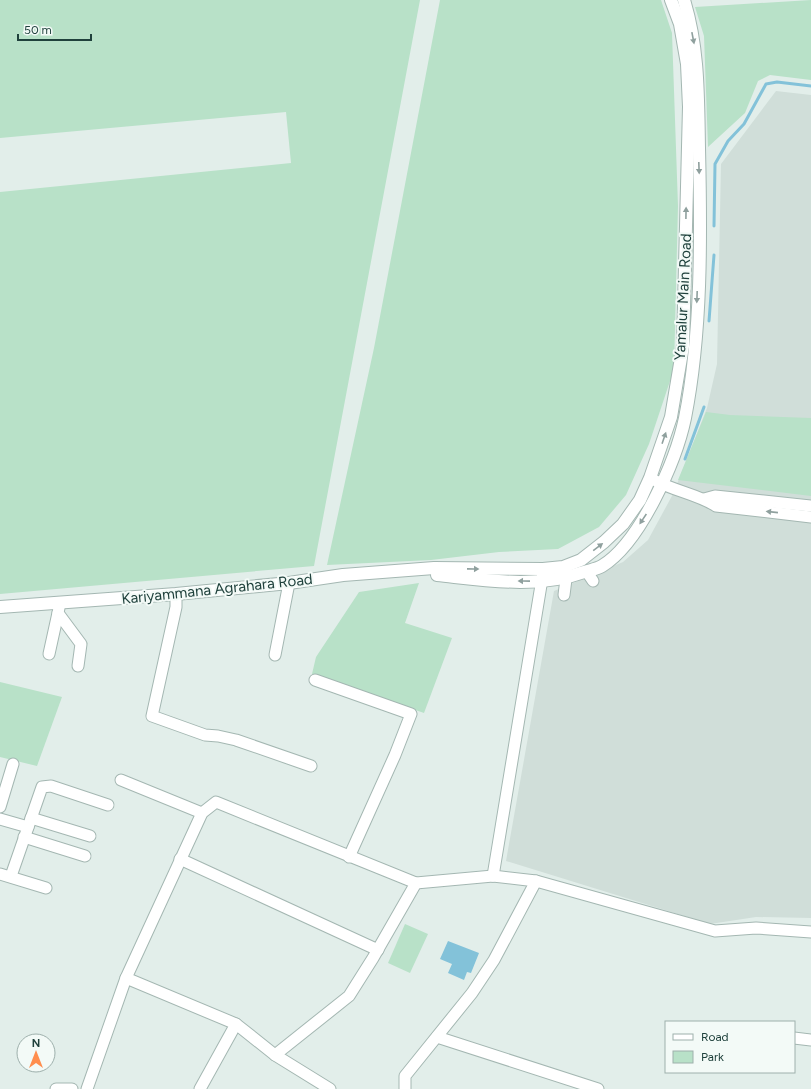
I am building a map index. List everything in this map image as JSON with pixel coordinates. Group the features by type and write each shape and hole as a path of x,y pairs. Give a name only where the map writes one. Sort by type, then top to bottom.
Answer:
{"street":[{"name":"Yamalur Main Road","path":"542,575 581,560 604,542 623,524 640,500 650,478 672,417 683,346 689,107 687,64 680,24 671,0"},
{"name":"Yamalur Main Road","path":"434,568 542,575 566,579 590,576 620,551 646,515 663,485 684,420 692,372 697,315 700,208 699,94 694,44 684,0"},
{"path":"650,478 663,485 704,499 716,506 811,517"},
{"path":"704,499 715,496 811,506"},
{"path":"563,567 566,579 564,595"},
{"name":"Kariyammana Agrahara Road","path":"0,607 59,608 176,594 289,583 343,575 434,568"},
{"path":"408,571 488,580 542,575 493,876"},
{"path":"275,655 289,583"},
{"path":"176,594 176,606 152,716 205,735 236,740 311,766"},
{"path":"49,654 59,608"},
{"path":"59,608 81,644 78,666"},
{"path":"315,680 411,714 395,755 349,857"},
{"path":"0,808 13,764"},
{"path":"121,780 202,813"},
{"path":"46,888 5,875 28,827 42,787 47,786 108,805"},
{"path":"86,1089 126,978 202,813 216,802 416,883 493,876 536,881 715,931 756,928 811,932"},
{"path":"0,819 28,827 90,836"},
{"path":"28,827 85,856"},
{"path":"180,859 378,950"},
{"path":"405,1089 405,1076 472,993 494,960 536,881"},
{"path":"275,1055 349,996 378,950 416,883"},
{"path":"126,978 236,1024 275,1055 330,1089"},
{"path":"200,1089 236,1024"},
{"path":"437,1037 598,1089"},
{"path":"795,1038 811,1040"},
{"path":"56,1089 72,1089"}],"shaded area":[{"path":"776,91 811,95 811,918 756,917 710,924 506,861 554,591 623,562 648,540 673,494 707,408 717,364 721,164"}],"green space":[{"path":"0,0 420,0 314,566 0,594 0,192 291,163 286,112 0,138"},
{"path":"440,0 661,0 672,33 678,206 674,369 649,444 626,495 599,527 558,549 499,552 431,560 327,565 374,348"},
{"path":"811,0 811,80 770,75 758,81 745,113 708,147 704,36 695,7"},
{"path":"706,412 730,415 811,418 811,496 678,480"},
{"path":"419,583 405,623 452,638 424,713 312,674 316,657 359,592"},
{"path":"0,682 62,697 37,766 0,757"},
{"path":"405,924 428,934 410,973 388,963"}],"water":[{"path":"448,941 479,953 471,973 467,972 464,980 448,973 452,964 440,959"}],"waterway":[{"path":"714,226 715,164 728,141 744,124 766,84 777,82 811,86"},
{"path":"709,321 714,255"},
{"path":"685,459 704,407"}]}
